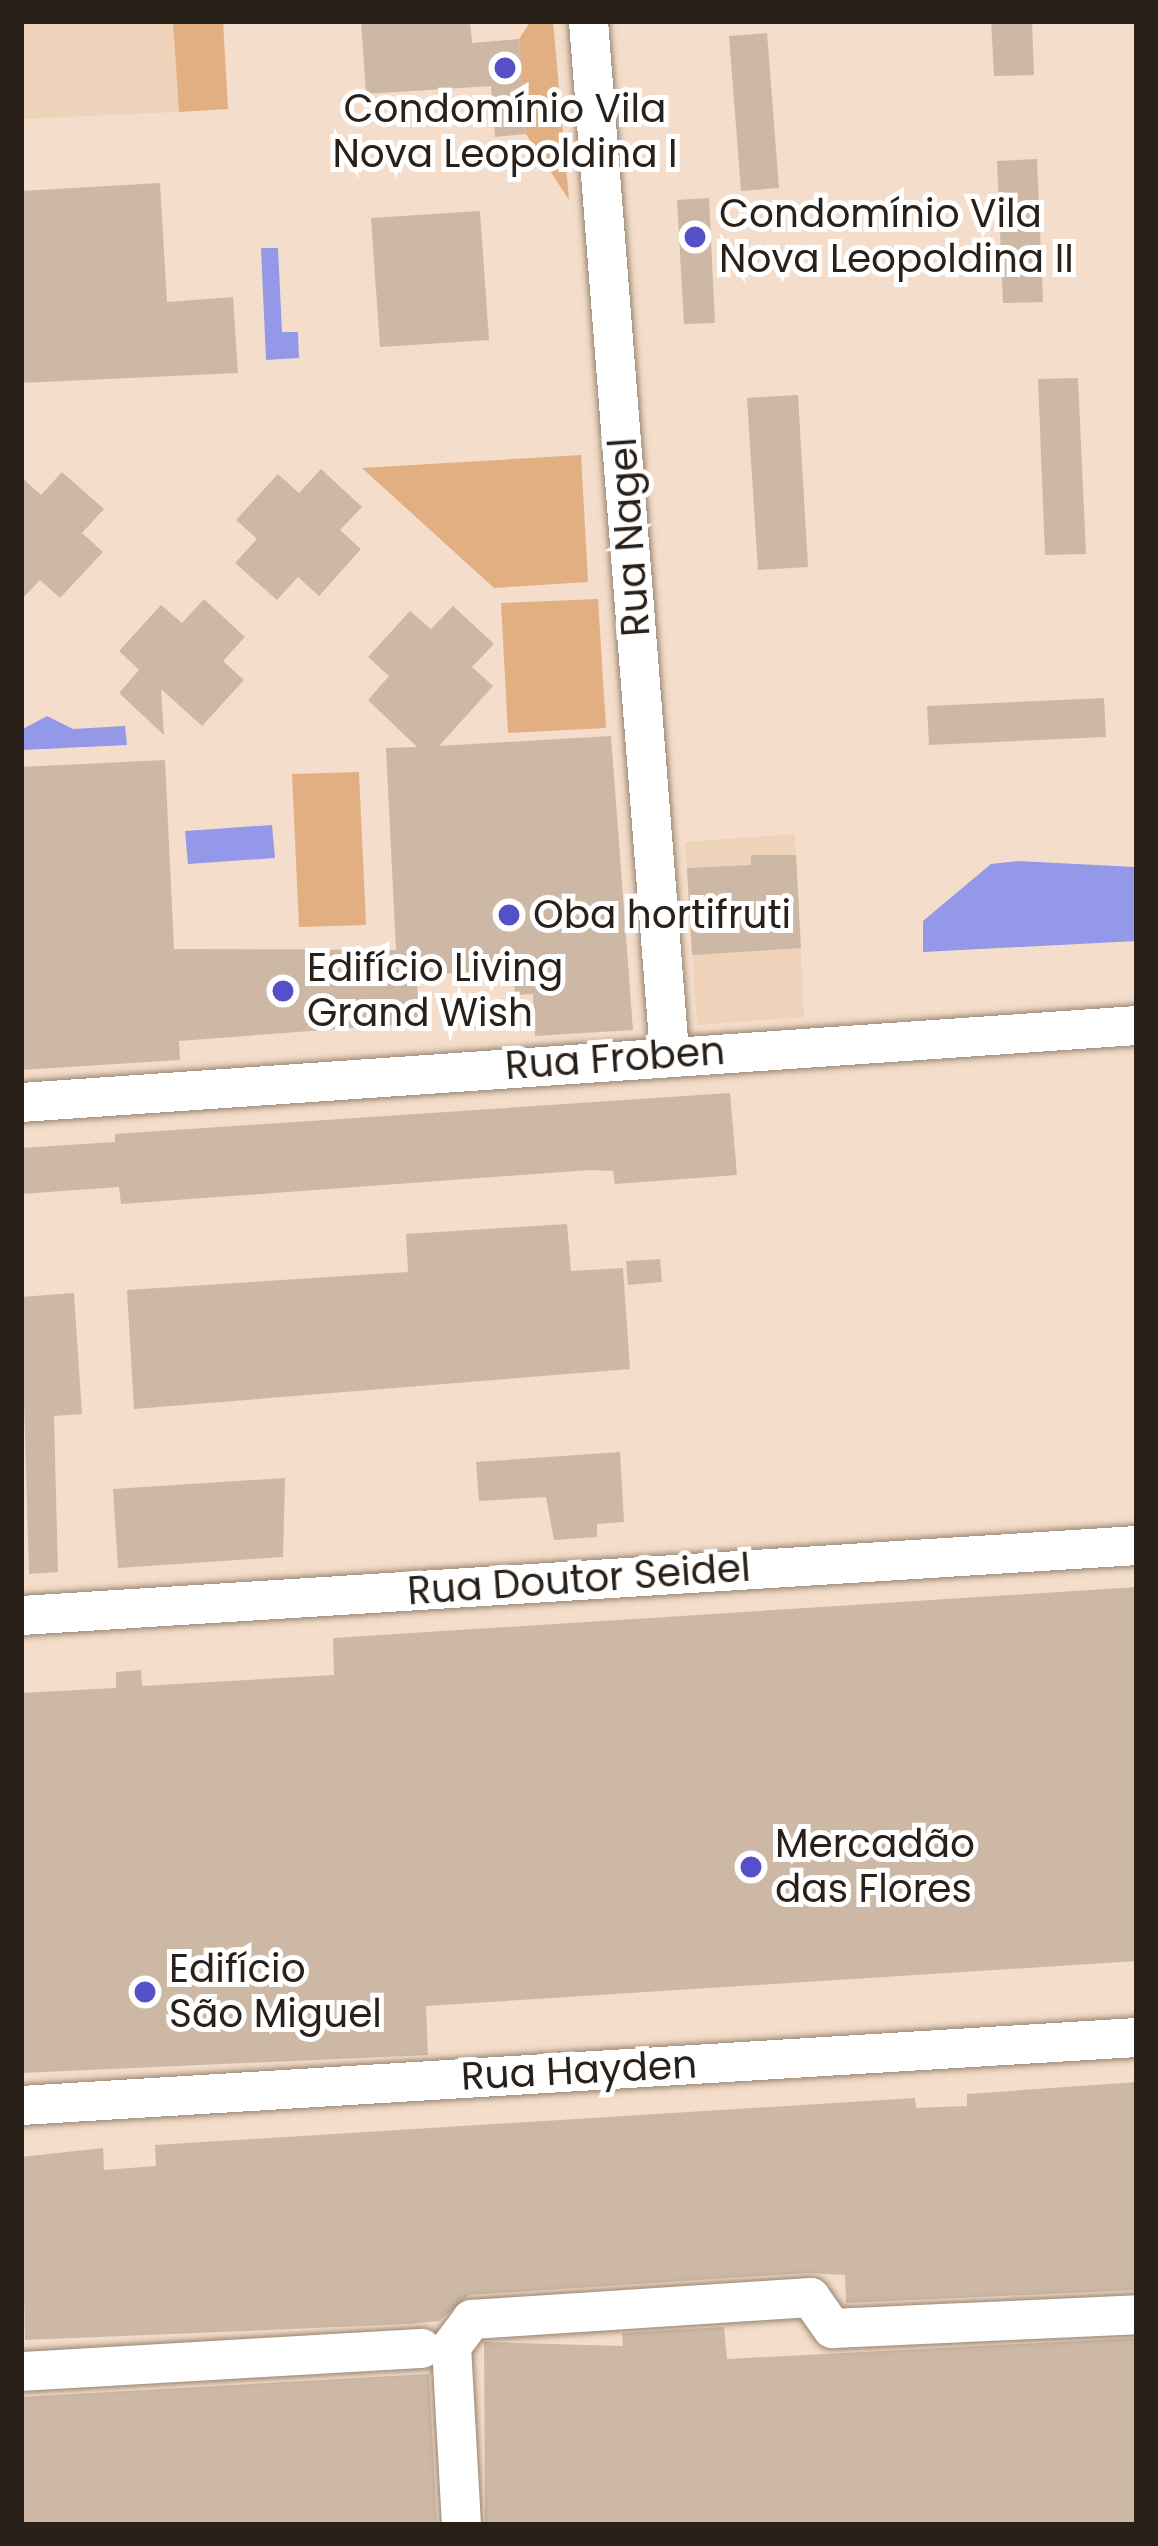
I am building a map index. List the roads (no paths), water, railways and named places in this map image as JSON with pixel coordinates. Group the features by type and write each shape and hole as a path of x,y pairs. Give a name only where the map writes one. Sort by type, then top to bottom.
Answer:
{"street":[{"name":"Rua Nagel","path":"588,21 669,1052"},
{"name":"Rua Froben","path":"21,1102 669,1052 1137,1025"},
{"name":"Rua Doutor Seidel","path":"21,1615 1137,1545"},
{"name":"Rua Hayden","path":"21,2105 1137,2037"},
{"path":"461,2525 451,2346 470,2319 810,2297 832,2328 1137,2314"},
{"path":"21,2371 421,2348"}],"water":[{"path":"261,248 278,248 282,332 298,332 299,358 266,360"},
{"path":"47,716 73,729 125,726 127,745 22,750 21,730"},
{"path":"272,825 275,858 188,864 185,831"},
{"path":"991,864 1135,867 1137,941 923,952 923,921"}],"place":[{"name":"Condomínio Vila Nova Leopoldina I","path":"505,68"},
{"name":"Condomínio Vila Nova Leopoldina II","path":"695,237"},
{"name":"Oba hortifruti","path":"509,915"},
{"name":"Edifício Living Grand Wish","path":"283,991"},
{"name":"Mercadão das Flores","path":"751,1867"},
{"name":"Edifício São Miguel","path":"145,1992"}]}
